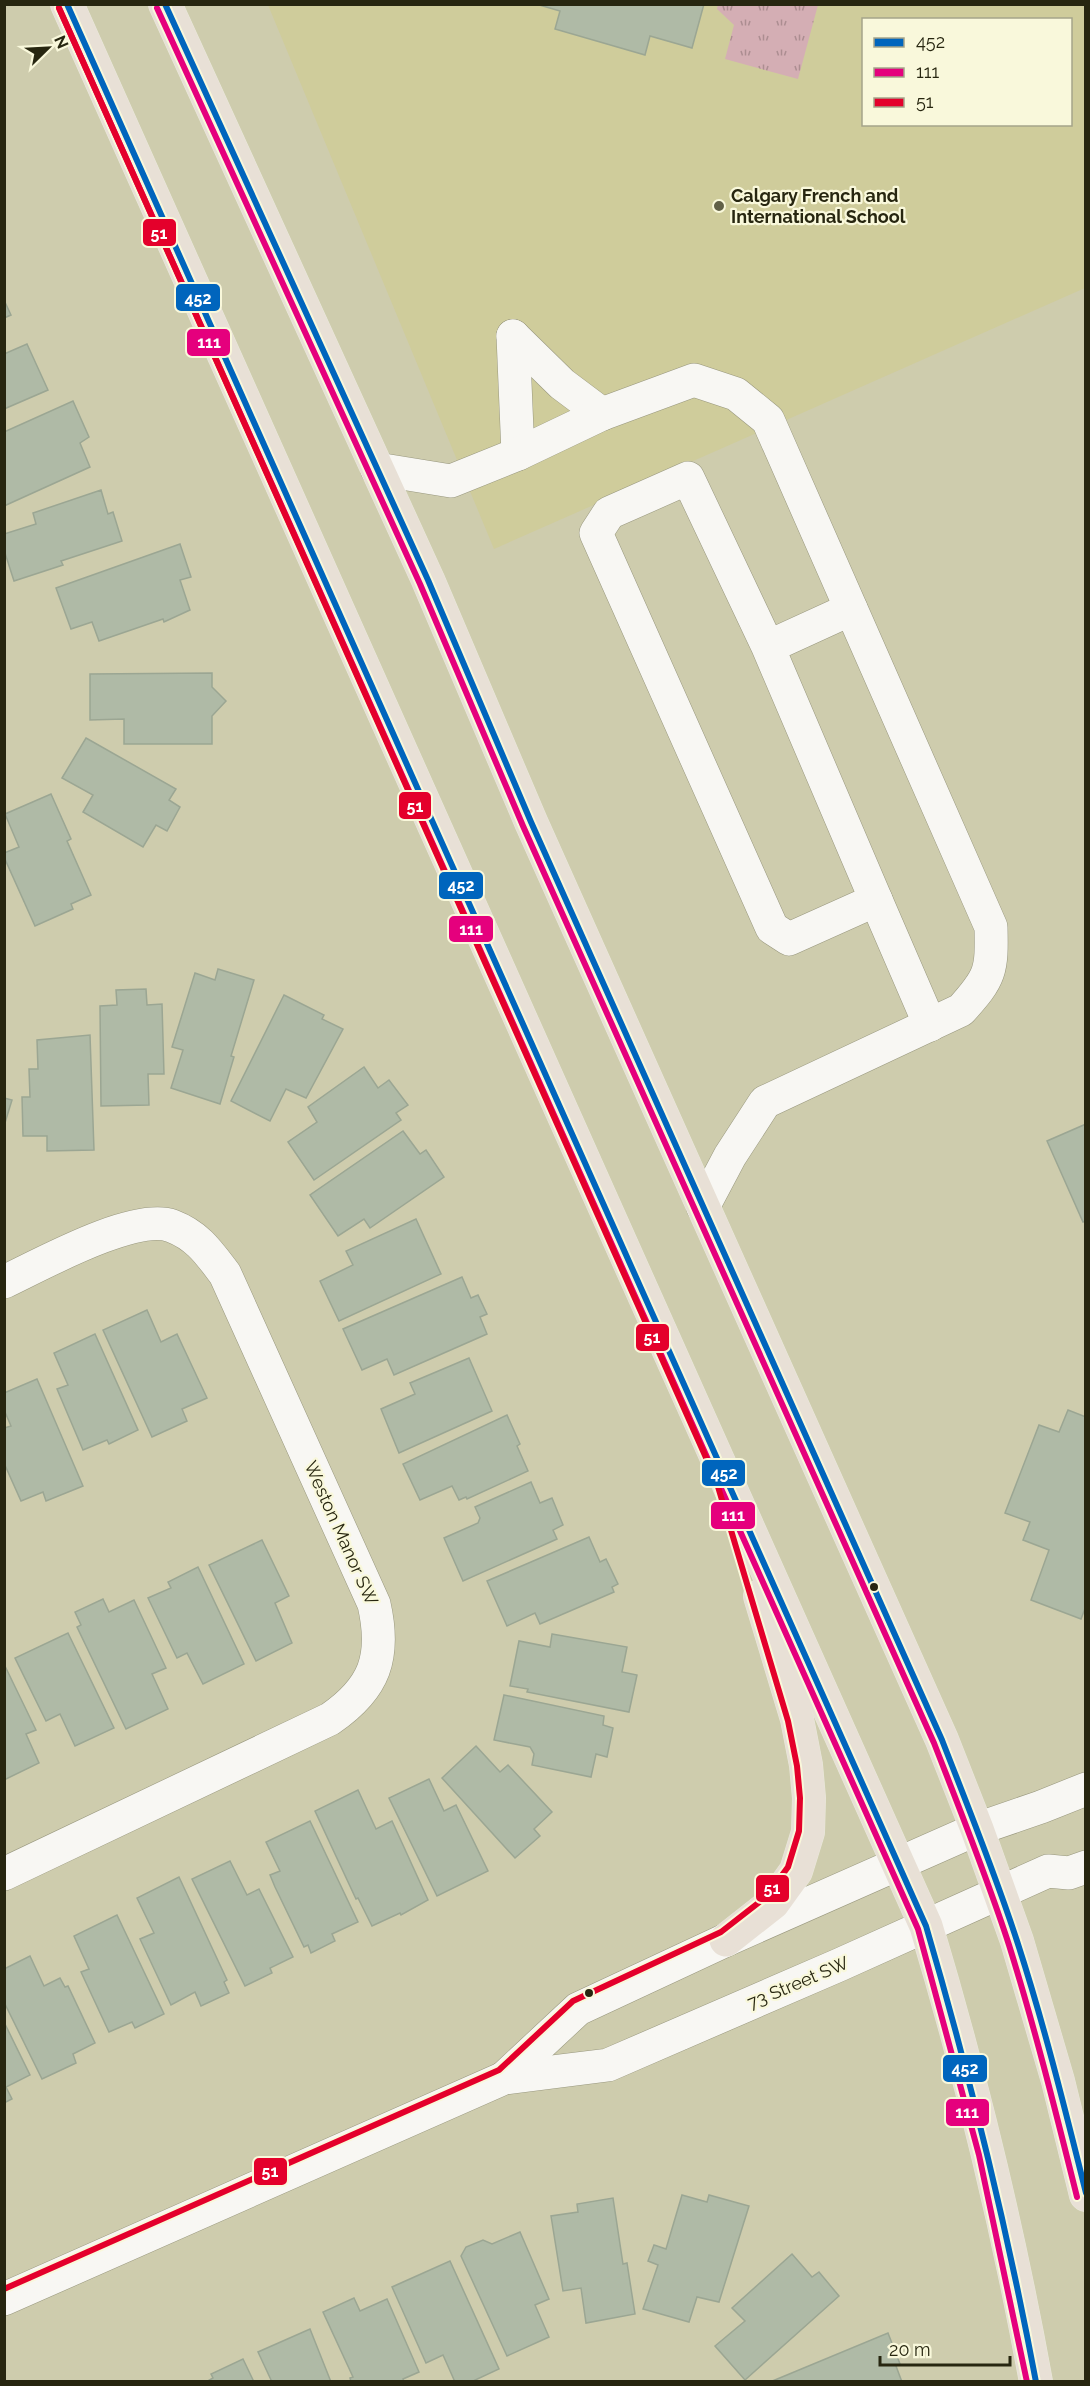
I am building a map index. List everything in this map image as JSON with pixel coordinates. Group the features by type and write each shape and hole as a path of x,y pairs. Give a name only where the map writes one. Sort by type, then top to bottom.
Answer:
{"main road":[{"path":"67,4 926,1926 963,2050 1021,2299 1036,2382"},
{"path":"165,4 428,580 531,822 942,1740 1017,1941 1058,2081 1086,2195"},
{"path":"724,1477 797,1719 806,1766 809,1798 808,1832 796,1871 773,1903 726,1940"}],"street":[{"path":"518,454 513,336 562,384 602,414"},
{"path":"377,469 451,481 518,454 602,414 694,380 736,394 768,420 991,927 992,962 982,987 961,1010 765,1102 730,1156 703,1207"},
{"path":"876,900 789,939 772,928 596,533 609,513 688,478 768,647 930,1024"},
{"path":"768,647 851,609"},
{"name":"Weston Manor SW","path":"4,1282 121,1229 145,1225 170,1225 202,1242 225,1274 374,1604 379,1626 380,1646 370,1678 351,1704 330,1719 4,1874"},
{"name":"73 Street SW","path":"504,2078 578,2009 726,1940 977,1829 1041,1808 1086,1789"},
{"name":"73 Street SW","path":"4,2299 504,2078 608,2065 1048,1871 1069,1873 1086,1867"}],"shaded area":[{"name":"Calgary French and International School","path":"268,5 1085,5 1085,288 494,549"}],"green space":[{"path":"718,4 818,5 798,79 725,59 734,25 717,9"}],"building":[{"path":"536,4 704,4 692,48 650,36 645,55 555,29 560,11"},
{"path":"4,300 11,315 4,318"},
{"path":"27,344 48,390 4,409 4,354"},
{"path":"73,401 89,437 80,443 90,467 4,506 4,432"},
{"path":"101,490 108,514 113,512 122,541 61,561 63,565 14,581 4,550 4,534 36,524 33,513"},
{"path":"180,544 191,577 180,580 190,610 164,622 163,619 99,641 92,622 71,629 56,588"},
{"path":"212,673 212,687 226,701 212,716 212,744 124,744 124,719 90,720 90,674"},
{"path":"86,738 176,789 169,800 180,807 167,831 156,825 143,847 83,812 93,795 62,778"},
{"path":"51,794 71,839 67,841 91,895 71,904 73,909 35,926 4,857 4,853 19,847 5,814"},
{"path":"218,969 254,980 231,1056 234,1057 220,1104 171,1088 183,1050 172,1047 195,973 215,980"},
{"path":"146,989 147,1005 162,1004 164,1074 148,1074 149,1105 101,1106 100,1006 117,1005 116,990"},
{"path":"284,995 324,1015 322,1019 343,1029 306,1098 286,1089 270,1121 231,1101"},
{"path":"90,1035 94,1150 47,1151 47,1136 23,1136 22,1097 30,1097 29,1069 38,1069 37,1040"},
{"path":"364,1067 378,1088 389,1080 408,1105 396,1113 401,1120 314,1180 288,1142 317,1122 308,1107"},
{"path":"4,1098 12,1100 4,1126"},
{"path":"1086,1124 1086,1221 1083,1222 1047,1141"},
{"path":"403,1131 420,1154 426,1150 444,1177 370,1228 364,1219 338,1236 310,1195"},
{"path":"416,1219 441,1274 339,1321 320,1281 353,1265 346,1251"},
{"path":"462,1277 471,1298 478,1295 487,1314 480,1317 487,1334 394,1375 387,1359 362,1370 343,1329"},
{"path":"147,1310 161,1342 177,1334 207,1398 182,1409 187,1421 152,1437 103,1330"},
{"path":"95,1334 138,1430 109,1444 107,1440 83,1450 57,1389 68,1385 54,1353"},
{"path":"469,1358 492,1411 399,1453 381,1409 415,1394 410,1383"},
{"path":"37,1379 83,1486 46,1501 43,1492 21,1501 4,1463 4,1428 11,1426 5,1412 4,1393"},
{"path":"1068,1410 1086,1417 1086,1606 1081,1619 1031,1600 1049,1550 1023,1540 1030,1522 1005,1513 1039,1425 1059,1432"},
{"path":"507,1415 520,1444 517,1446 528,1471 467,1499 466,1497 459,1500 452,1486 420,1500 403,1464"},
{"path":"531,1482 540,1503 552,1498 563,1525 553,1530 557,1539 463,1581 444,1538 478,1523 480,1518 475,1507"},
{"path":"589,1537 600,1562 606,1559 618,1584 612,1587 614,1592 540,1624 535,1613 507,1626 487,1581"},
{"path":"262,1540 289,1596 275,1603 292,1643 256,1661 209,1565"},
{"path":"198,1567 244,1664 203,1684 187,1653 177,1658 148,1598 171,1588 168,1582"},
{"path":"103,1599 109,1612 134,1600 166,1668 152,1674 168,1709 126,1729 77,1627 81,1625 75,1612"},
{"path":"68,1633 114,1728 75,1746 60,1714 46,1721 15,1658"},
{"path":"552,1634 627,1647 622,1672 637,1675 629,1712 527,1692 528,1689 510,1686 519,1641 550,1647"},
{"path":"4,1664 36,1730 26,1734 39,1763 4,1780"},
{"path":"504,1695 604,1716 603,1725 613,1728 607,1757 596,1754 591,1777 532,1765 534,1754 530,1747 494,1740"},
{"path":"476,1746 500,1772 508,1765 552,1812 534,1829 540,1836 515,1858 442,1778"},
{"path":"429,1779 444,1811 456,1805 488,1871 437,1896 389,1798"},
{"path":"358,1790 376,1829 392,1821 428,1900 401,1915 400,1913 372,1926 358,1898 356,1899 315,1811"},
{"path":"310,1821 358,1922 332,1934 335,1941 311,1953 308,1945 304,1947 270,1875 280,1871 266,1842"},
{"path":"230,1861 247,1895 259,1889 293,1957 270,1968 272,1973 245,1986 192,1879"},
{"path":"179,1877 227,1980 224,1982 229,1993 201,2006 195,1992 171,2005 140,1939 154,1933 137,1898"},
{"path":"117,1915 164,2014 135,2028 132,2022 109,2032 81,1972 89,1969 74,1936"},
{"path":"30,1956 44,1986 60,1978 65,1987 68,1986 95,2043 73,2054 76,2063 42,2079 4,2002 4,1969"},
{"path":"4,2022 30,2075 6,2087 12,2099 4,2103"},
{"path":"682,2195 707,2202 709,2195 749,2206 719,2302 697,2297 689,2322 643,2309 658,2265 648,2261 654,2245 666,2249"},
{"path":"613,2198 623,2264 627,2263 635,2314 586,2323 581,2288 563,2291 551,2216 578,2212 577,2204"},
{"path":"520,2232 549,2299 535,2305 549,2337 507,2356 461,2256 466,2247 483,2240 492,2244"},
{"path":"792,2254 812,2277 819,2272 839,2296 745,2380 715,2346 745,2321 732,2308"},
{"path":"450,2261 499,2369 471,2382 455,2382 443,2355 426,2363 392,2287"},
{"path":"354,2298 360,2311 387,2299 419,2372 403,2379 404,2382 351,2382 350,2378 353,2377 323,2312"},
{"path":"310,2329 331,2382 272,2382 258,2352"},
{"path":"888,2333 900,2364 896,2366 902,2382 770,2382"},
{"path":"243,2359 254,2382 206,2382 213,2378 211,2374"}],"transit line":[{"name":"452","path":"67,4 926,1926 987,2152 1036,2382"},
{"name":"452","path":"165,4 428,580 531,822 942,1740 990,1865 1027,1972 1086,2193"},
{"name":"111","path":"59,8 918,1929 979,2155 1027,2382"},
{"name":"51","path":"4,2289 499,2070 573,2001 721,1932 766,1897 788,1867 799,1831 800,1798 797,1766 788,1721 716,1480 59,8"},
{"name":"111","path":"157,8 420,584 523,826 934,1743 1009,1945 1077,2197"}],"place":[{"name":"Calgary French and International School","path":"719,206"}]}
